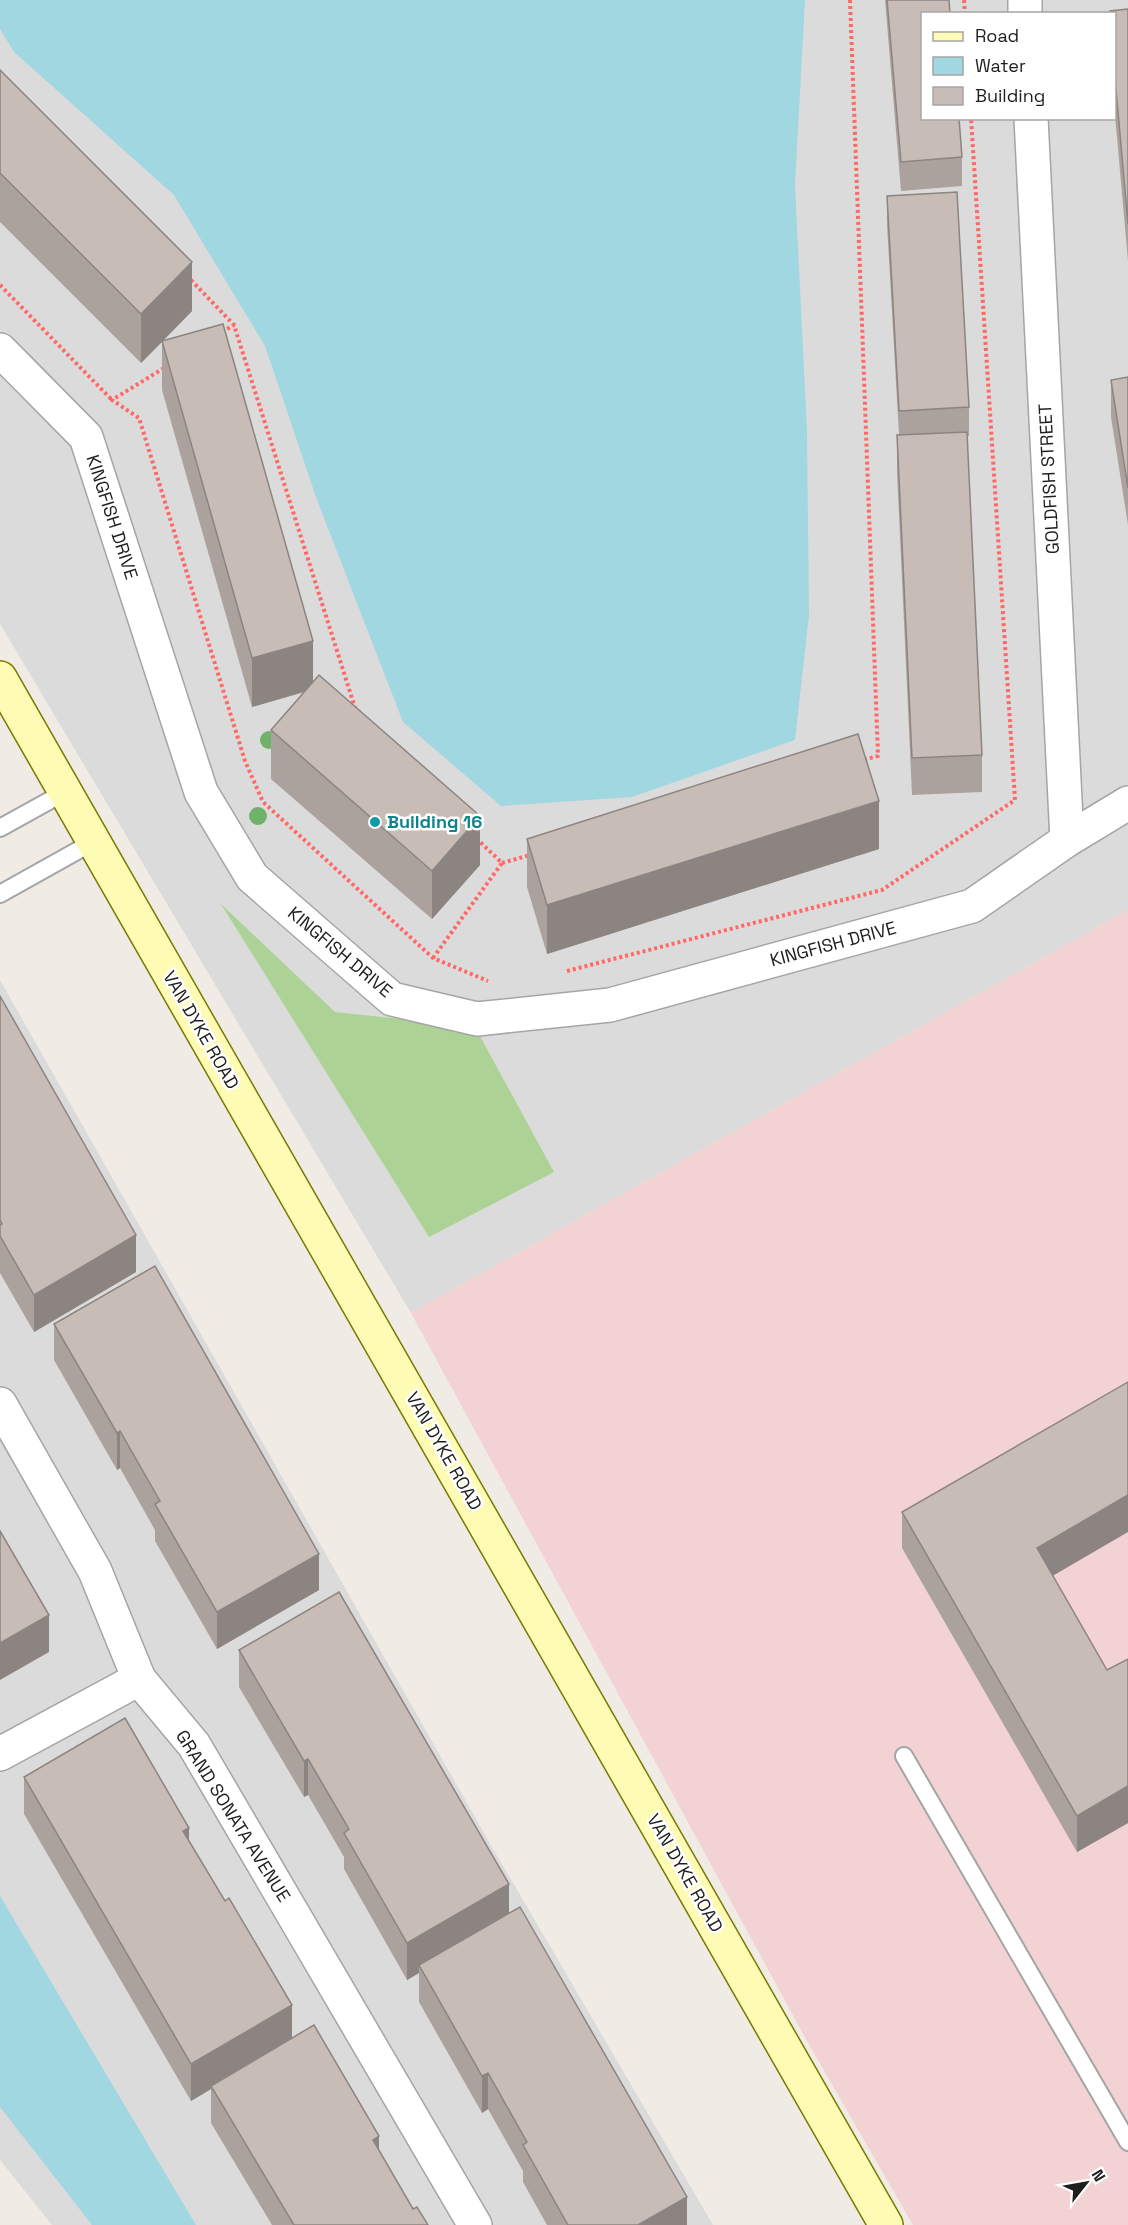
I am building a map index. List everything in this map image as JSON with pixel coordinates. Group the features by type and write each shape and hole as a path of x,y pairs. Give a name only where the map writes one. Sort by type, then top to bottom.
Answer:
{"main road":[{"name":"VAN DYKE ROAD","path":"0,678 886,2225"}],"street":[{"name":"GOLDFISH STREET","path":"1031,120 1067,840"},
{"name":"KINGFISH DRIVE","path":"0,350 86,437 201,792 246,868 252,877 392,999 477,1019 610,1005 972,906 1067,840 1128,803"},
{"name":"GRAND SONATA AVENUE","path":"0,1404 95,1571 139,1679 194,1745 475,2225"},
{"path":"0,1754 139,1679"}],"lane":[{"path":"0,828 65,792"},
{"path":"0,894 93,842"},
{"path":"904,1756 1128,2142"}],"path":[{"path":"850,0 878,756 855,762"},
{"path":"561,973 882,890 1015,800 971,120"},
{"path":"184,273 234,325 358,718"},
{"path":"0,285 112,400 140,418 245,761 263,802 433,958 494,983"},
{"path":"213,337 234,325"},
{"path":"112,400 173,362"},
{"path":"469,831 502,863"},
{"path":"433,958 502,863 536,853"}],"shaded area":[{"path":"0,0 1128,0 1128,910 411,1313 0,624"},
{"path":"1128,910 1128,2225 913,2225 807,2041 411,1313"},
{"path":"0,980 492,1847 713,2225 52,2225 0,2160"}],"green space":[{"path":"221,904 335,1012 475,1027 554,1172 429,1237"}],"water":[{"path":"0,0 805,0 795,185 807,431 809,615 795,740 632,797 501,806 403,722 317,500 265,346 174,195 14,52 0,29"},
{"path":"0,1896 196,2225 92,2225 0,2107"}],"building":[{"path":"887,0 949,0 950,12 921,12 921,120 959,120 962,157 901,162"},
{"path":"1128,9 1128,224 1116,89 1116,12 1110,11"},
{"path":"0,70 192,262 141,314 0,173"},
{"path":"957,192 969,407 899,411 887,196"},
{"path":"223,324 313,641 252,658 162,341"},
{"path":"1128,377 1128,488 1111,380"},
{"path":"967,432 982,755 912,758 897,435"},
{"path":"319,675 480,816 432,871 271,730"},
{"path":"858,734 879,801 547,905 527,839"},
{"path":"0,996 136,1235 34,1295 0,1236 0,1225 2,1224 0,1220"},
{"path":"155,1266 319,1554 217,1612 155,1504 160,1501 120,1431 117,1433 54,1324"},
{"path":"1128,1382 1128,1495 1037,1548 1107,1670 1128,1659 1128,1786 1077,1816 902,1512"},
{"path":"0,1531 49,1615 0,1643"},
{"path":"339,1592 509,1884 407,1943 344,1833 349,1829 308,1759 304,1761 239,1650"},
{"path":"125,1718 189,1828 183,1831 225,1901 229,1898 292,2005 191,2064 24,1777"},
{"path":"520,1907 687,2197 638,2225 568,2225 523,2145 527,2142 488,2073 482,2076 419,1965"},
{"path":"314,2025 379,2136 373,2140 413,2209 417,2207 428,2225 294,2225 211,2086"}],"place":[{"name":"Building 16","path":"375,822"}]}
